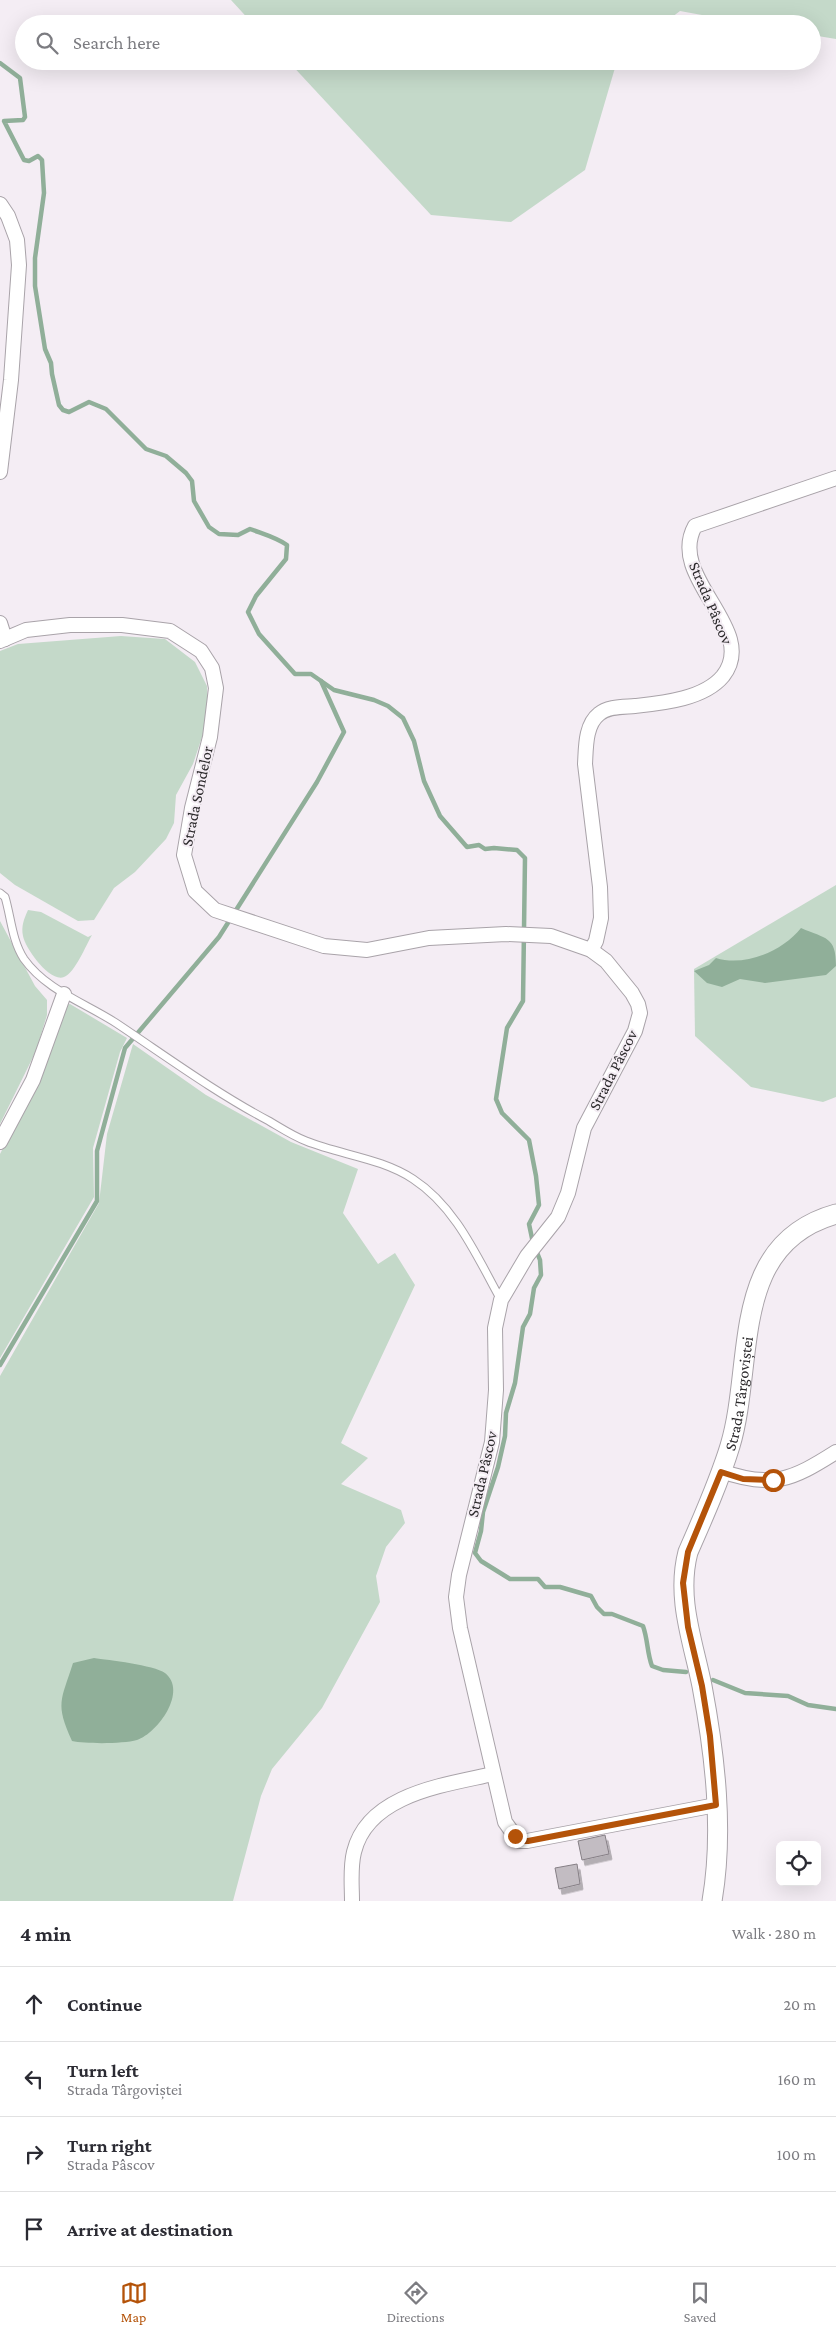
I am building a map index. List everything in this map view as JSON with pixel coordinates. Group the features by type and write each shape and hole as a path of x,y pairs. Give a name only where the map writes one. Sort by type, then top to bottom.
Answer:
{"main road":[{"name":"Strada Târgoviștei","path":"712,1901 716,1862 716,1805 702,1686 688,1627 683,1583 688,1552 730,1446 738,1411 751,1314 762,1274 774,1256 792,1236 810,1224 836,1214"}],"street":[{"path":"0,204 8,216 17,240 19,265 11,380 0,472"},
{"name":"Strada Pâscov","path":"716,1805 640,1818 563,1835 520,1841 506,1822 493,1774 460,1628 456,1597 464,1549 492,1442 496,1390 495,1328 501,1300 527,1256 558,1217 568,1193 584,1128 635,1031 640,1013 632,993 606,961 591,950 596,941 601,918 600,887 585,764 586,744 591,725 599,714 614,708 650,705 691,696 707,689 723,676 732,659 730,638 718,613 697,580 690,555 689,537 695,526 836,478"},
{"path":"0,623 2,640"},
{"name":"Strada Sondelor","path":"2,640 26,630 70,625 122,625 170,631 201,651 212,668 216,688 210,737 192,808 184,856 195,890 216,910 324,946 367,950 429,938 506,934 551,936 591,950"},
{"path":"0,1142 33,1080 64,994"},
{"path":"721,1472 743,1479 789,1478 805,1471 836,1452"},
{"path":"352,1901 351,1873 354,1850 368,1824 389,1806 428,1789 493,1774"}],"lane":[{"path":"0,893 5,897 15,938 23,958 38,975 64,994 114,1022 240,1106 305,1141 384,1164 413,1178 434,1195 457,1222 501,1300"}],"shaded area":[{"path":"231,0 836,0 836,39 821,36 821,15 702,15 680,11 675,15 245,15"},
{"path":"296,70 614,70 585,170 511,222 431,215"},
{"path":"121,636 165,639 195,662 207,686 208,719 193,764 176,795 174,823 166,839 135,872 114,888 94,920 78,921 15,885 0,873 0,651 18,644"},
{"path":"836,885 836,1097 823,1102 751,1087 695,1036 694,969"},
{"path":"28,910 41,912 88,937 92,935 76,965 64,977 52,975 45,970 28,948 22,929"},
{"path":"0,921 35,986 47,1000 47,1015 36,1051 0,1124"},
{"path":"801,928 823,937 832,944 836,956 836,966 826,975 765,983 740,979 722,987 707,983 694,971 709,965 716,958 739,960 763,955 784,944"},
{"path":"70,1004 127,1038 120,1052 93,1148 94,1197 0,1358 0,1154 27,1101 65,1005"},
{"path":"133,1044 206,1095 291,1142 358,1169 343,1213 378,1264 395,1253 415,1285 341,1443 368,1458 341,1484 401,1510 405,1523 386,1547 376,1576 380,1602 322,1708 272,1769 261,1796 233,1901 0,1901 0,1376 99,1203 107,1134"},
{"path":"94,1658 131,1663 159,1670 165,1673 171,1681 173,1690 172,1700 168,1711 145,1736 137,1740 123,1742 95,1743 72,1741 63,1718 63,1694 73,1663"}],"building":[{"path":"605,1835 609,1854 582,1860 578,1841"},
{"path":"577,1864 580,1884 559,1889 555,1868"}],"waterway":[{"path":"0,63 20,78 25,117 23,120 4,121 24,160 29,161 38,156 42,160 44,193 35,258 35,286 45,349 51,363 59,405 63,410 69,412 89,402 106,409 146,449 166,456 186,473 192,481 194,501 209,527 219,534 238,535 250,529 287,545 286,559 256,596 248,612 259,634 295,674 311,674 334,690 374,700 388,706 403,718 414,741 424,781 440,816 467,847 479,845 485,849 517,850 525,858 523,1001 507,1028 496,1099 502,1113 529,1140 539,1205 529,1224 533,1243"},
{"path":"0,1365 97,1201 97,1151 125,1048 219,937 317,782 344,732 321,681"},
{"path":"536,1250 540,1260 541,1275 534,1288 530,1314 523,1327 515,1383 506,1413 505,1436 498,1467 483,1512 481,1531 475,1553 481,1561 510,1579 538,1579 545,1587 560,1587 591,1596 597,1607 604,1614 612,1614 643,1626 652,1666 663,1670 686,1672"},
{"path":"713,1680 745,1693 788,1696 808,1705 836,1709"}],"route":[{"path":"515,1836 520,1841 528,1841 640,1818 716,1805 710,1736 702,1686 684,1603 684,1570 688,1552 721,1472 743,1479 773,1480"}]}
